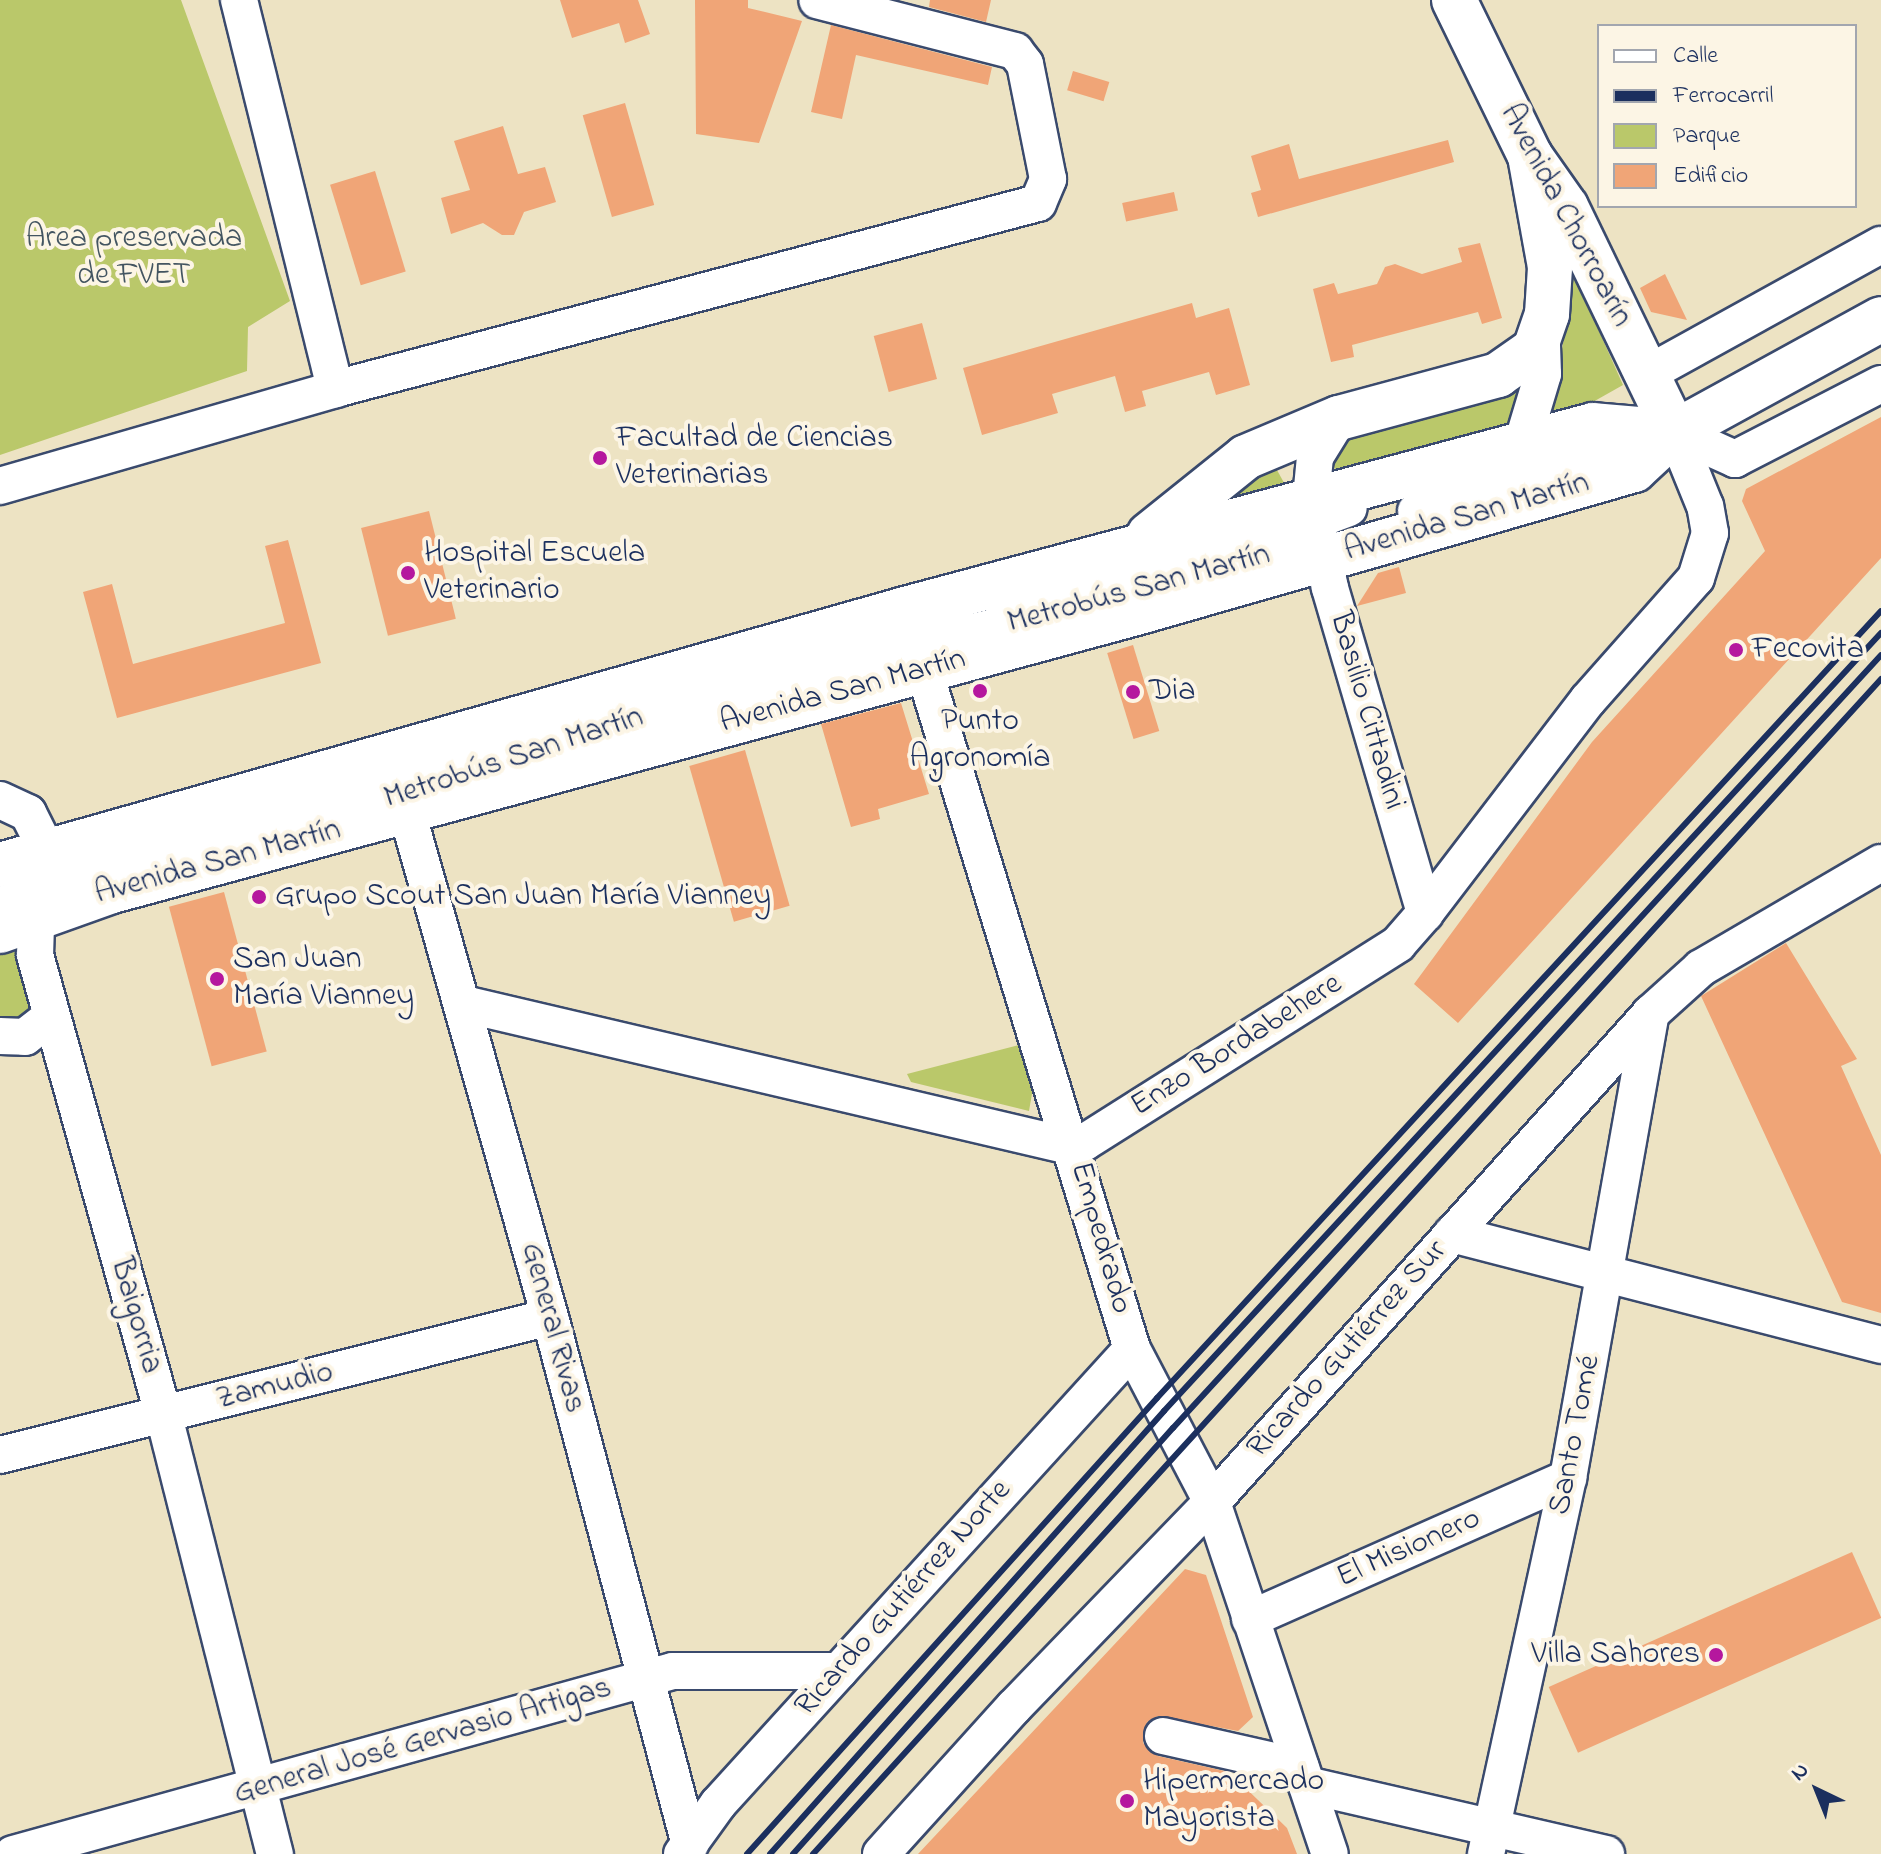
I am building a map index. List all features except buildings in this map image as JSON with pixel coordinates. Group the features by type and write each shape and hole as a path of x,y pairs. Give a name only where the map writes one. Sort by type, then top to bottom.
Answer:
{"main road":[{"name":"Avenida Chorroarín","path":"1454,0 1530,156 1566,207 1675,432"},
{"path":"1135,547 1246,457 1339,418 1498,375 1521,363 1542,336 1550,267 1530,156"},
{"name":"Avenida San Martín","path":"23,891 321,771 914,638 1317,529 1634,470 1675,432 1881,319"},
{"name":"Avenida San Martín","path":"23,891 407,812 914,638 1135,547 1317,529 1404,476 1593,425 1675,432"}],"street":[{"path":"239,0 335,389"},
{"path":"0,486 335,389 1038,203 1048,179 1025,64 1015,51 817,0"},
{"path":"1647,374 1881,245"},
{"path":"1522,444 1543,374 1542,336"},
{"name":"Avenida San Martín","path":"1675,432 1735,459 1881,384"},
{"name":"Basilio Cittadini","path":"1339,418 1315,457 1317,529 1425,913"},
{"name":"Enzo Bordabehere","path":"1073,1147 1398,944 1425,913 1588,700 1696,578 1710,533 1705,506 1675,432"},
{"path":"0,514 34,476"},
{"name":"Metrobús San Martín","path":"23,891 663,694 914,638"},
{"name":"Metrobús San Martín","path":"0,888 23,891 398,797 668,709 914,638"},
{"name":"Empedrado","path":"914,638 1073,1147 1132,1349 1212,1502 1330,1854"},
{"name":"Metrobús San Martín","path":"321,771 474,754"},
{"name":"Baigorria","path":"0,800 28,813 23,891 49,1018 164,1416 275,1854"},
{"name":"General Rivas","path":"407,812 464,1004 550,1317 686,1850"},
{"name":"Ricardo Gutiérrez Sur","path":"881,1854 1014,1707 1212,1502 1651,1013 1701,968 1845,880 1881,863"},
{"path":"464,1004 1073,1147"},
{"name":"Santo Tomé","path":"1489,1840 1568,1478 1607,1275 1651,1013"},
{"path":"0,1036 25,1037 49,1018"},
{"path":"1452,1234 1881,1345"},
{"name":"Zamudio","path":"0,1455 550,1317"},
{"name":"Ricardo Gutiérrez Norte","path":"686,1850 718,1804 1132,1349"},
{"name":"El Misionero","path":"1250,1619 1568,1478"},
{"name":"General José Gervasio Artigas","path":"13,1854 673,1671 839,1671"},
{"path":"1163,1736 1304,1776 1489,1840 1606,1854"}],"green space":[{"name":"Area preservada de FVET","path":"0,0 181,0 290,301 248,327 247,371 0,455"},
{"path":"1572,270 1623,385 1584,407 1549,417 1569,312 1566,274"},
{"path":"1526,384 1518,418 1507,425 1337,474 1334,454 1351,433"},
{"path":"1273,463 1287,488 1199,516"},
{"path":"18,945 35,1018 31,1024 0,1019 0,953"},
{"path":"1019,1045 1033,1088 1029,1111 911,1082 907,1074"}],"railway":[{"path":"747,1854 1157,1398 1881,611"},
{"path":"770,1854 1164,1411 1881,633"},
{"path":"793,1854 1173,1428 1881,655"},
{"path":"813,1854 1881,679"}],"place":[{"name":"Facultad de Ciencias Veterinarias","path":"600,458"},
{"name":"Hospital Escuela Veterinario","path":"408,573"},
{"name":"Fecovita","path":"1736,650"},
{"name":"Punto Agronomía","path":"980,691"},
{"name":"Dia","path":"1133,692"},
{"name":"Grupo Scout San Juan María Vianney","path":"259,897"},
{"name":"San Juan María Vianney","path":"217,979"},
{"name":"Villa Sahores","path":"1716,1655"},
{"name":"Hipermercado Mayorista","path":"1127,1801"}]}
